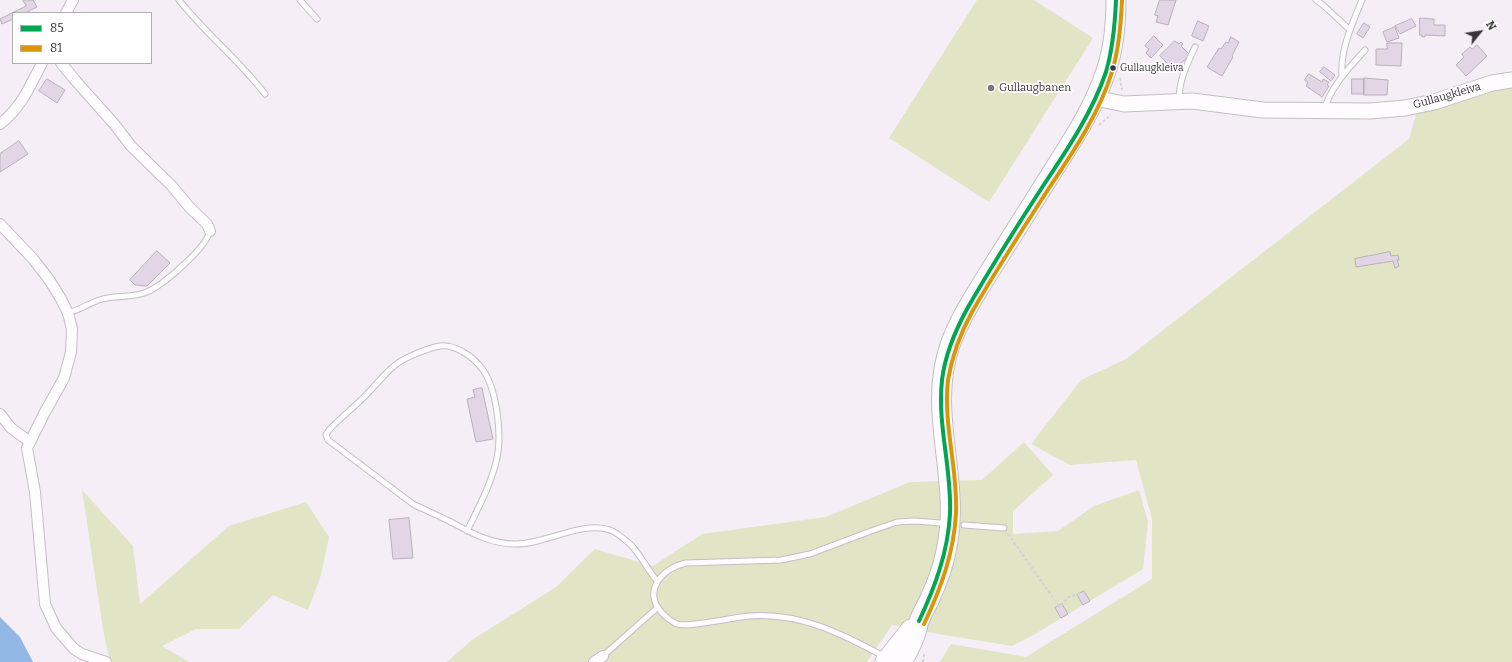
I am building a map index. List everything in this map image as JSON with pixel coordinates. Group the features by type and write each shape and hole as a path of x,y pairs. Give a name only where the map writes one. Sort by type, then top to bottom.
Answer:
{"highway":[{"path":"892,661 912,627 919,621 932,596 939,576 949,534 950,498 942,424 941,398 942,377 950,346 959,323 978,290 1071,142 1095,98 1106,72 1113,45 1116,22 1116,0"}],"street":[{"path":"67,12 73,0"},
{"path":"0,124 13,114 20,105 41,64"},
{"path":"62,64 74,80 116,125 131,146 172,186 190,208 207,224 210,231"},
{"name":"Gullaugkleiva","path":"1095,98 1124,104 1179,101 1200,102 1263,110 1370,110 1405,108 1434,102 1492,83 1512,80"},
{"path":"0,224 14,236 46,275 68,313 72,329 71,352 64,378 27,448 35,492 45,604 56,628 74,649 82,654 106,662"},
{"path":"0,414 11,428 30,442"},
{"path":"594,662 603,656"}],"lane":[{"path":"179,0 189,13 252,77 265,94"},
{"path":"300,0 317,18"},
{"path":"1316,0 1350,30"},
{"path":"1342,76 1342,59 1350,30 1362,0"},
{"path":"1179,101 1180,82 1195,47"},
{"path":"1324,111 1330,96 1342,76 1366,50"},
{"path":"68,313 80,310 105,299 143,293 152,290 169,278 188,260 208,237 210,231"},
{"path":"467,531 493,472 498,450 498,422 494,397 483,370 470,356 456,348 442,346 405,359 394,366 360,401 334,424 326,435 328,440 406,499 467,531 493,541 514,544 533,542 586,529 601,528 609,530 617,533 631,545 657,581"},
{"path":"892,661 837,633 812,623 793,619 763,615 688,625 680,624 666,617 657,608 654,598 654,590 657,581 664,573 677,565 686,563 781,560 810,554 897,522 915,521 941,523"},
{"path":"964,525 1004,528"},
{"path":"603,656 657,608"}],"path":[{"path":"1096,128 1114,112"},
{"path":"1004,528 1059,606 1069,597 1081,593"},
{"path":"923,662 924,654"}],"green space":[{"name":"Gullaugbanen","path":"977,0 1034,0 1093,38 989,202 889,138"},
{"path":"1512,86 1512,662 940,662 951,644 1026,657 1152,579 1152,519 1136,460 1070,465 1031,444 1081,380 1126,359 1409,139 1416,114 1490,90"},
{"path":"1024,442 1053,475 1013,511 1013,534 1058,531 1094,506 1139,490 1148,522 1143,569 1035,634 1012,646 892,625 867,662 447,662 472,640 556,587 595,549 653,566 702,534 826,517 910,482 982,480"},
{"path":"82,490 133,546 140,604 229,526 306,502 329,537 321,575 308,610 273,595 239,629 196,629 162,646 189,662 110,662 103,629"}],"water":[{"path":"0,617 20,637 33,662 0,662"}],"building":[{"path":"23,0 33,0 37,7 27,12 14,12 26,6"},
{"path":"1160,0 1176,0 1168,25 1156,22 1158,16 1155,15"},
{"path":"12,13 12,19 2,24 0,19"},
{"path":"1420,18 1434,19 1434,25 1445,25 1445,36 1425,35 1425,37 1422,37 1422,35 1420,35"},
{"path":"1412,19 1416,26 1400,34 1395,26"},
{"path":"1198,21 1209,26 1203,41 1192,36"},
{"path":"1364,23 1370,27 1363,38 1357,34"},
{"path":"1395,27 1399,38 1387,42 1383,32"},
{"path":"1154,36 1163,45 1151,58 1146,53 1149,49 1145,46"},
{"path":"1231,37 1239,42 1232,56 1233,57 1222,76 1207,67 1219,48 1221,49 1226,42 1228,43"},
{"path":"1175,41 1179,44 1181,42 1183,44 1181,46 1190,55 1177,67 1174,63 1170,66 1160,56"},
{"path":"1387,43 1402,43 1401,66 1376,65 1376,49 1387,49"},
{"path":"1477,45 1487,56 1466,76 1456,65 1464,57 1462,54 1470,47 1472,49"},
{"path":"1324,67 1335,75 1331,81 1320,72"},
{"path":"1309,74 1322,82 1323,79 1329,82 1327,85 1329,86 1322,97 1306,86 1308,82 1305,80"},
{"path":"1364,78 1388,80 1387,95 1364,95"},
{"path":"47,79 65,90 57,103 39,91"},
{"path":"1352,79 1364,79 1364,94 1352,94"},
{"path":"19,141 28,154 0,172 0,154"},
{"path":"157,251 170,263 147,286 135,285 130,280"},
{"path":"1390,252 1391,256 1398,255 1399,260 1397,260 1399,266 1395,268 1393,261 1356,267 1355,259"},
{"path":"482,388 493,439 476,442 467,399 475,397 473,390"},
{"path":"409,518 413,558 393,559 389,520"},
{"path":"1084,591 1090,601 1083,605 1077,595"},
{"path":"1062,604 1068,614 1061,618 1055,608"}],"transit line":[{"name":"85","path":"919,621 940,569 949,528 949,480 941,414 943,371 948,352 958,326 976,293 1070,145 1094,102 1106,72 1112,45 1116,0"},
{"name":"81","path":"924,624 946,570 955,528 955,480 947,414 948,380 954,354 972,312 990,281 1093,118 1107,88 1112,72 1118,46 1122,0"}],"place":[{"name":"Gullaugkleiva","path":"1113,68"},
{"name":"Gullaugbanen","path":"991,88"}]}
